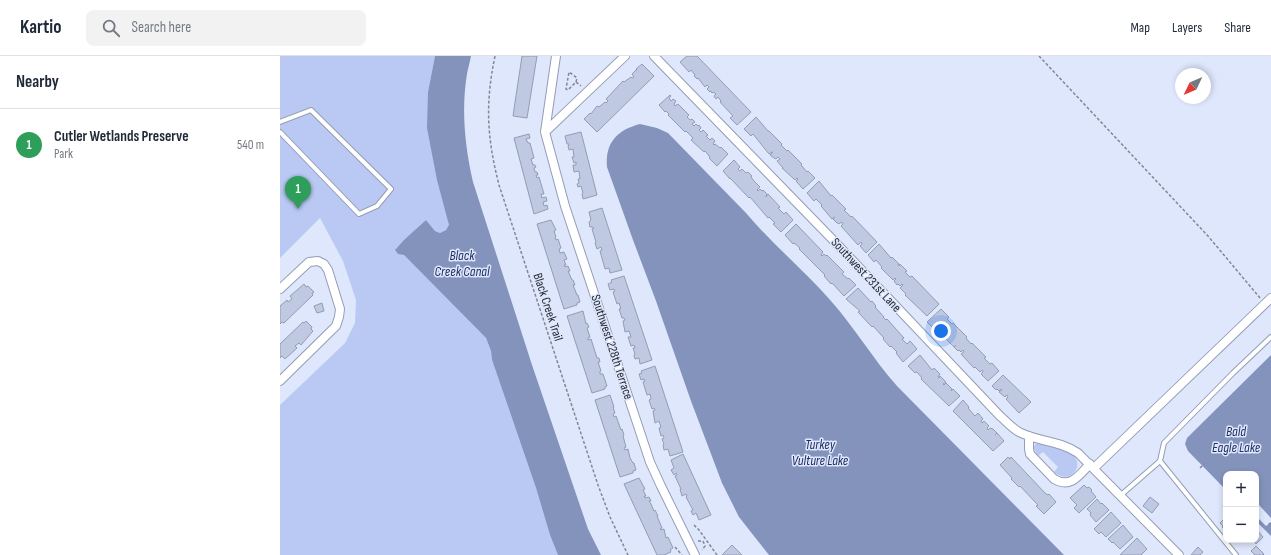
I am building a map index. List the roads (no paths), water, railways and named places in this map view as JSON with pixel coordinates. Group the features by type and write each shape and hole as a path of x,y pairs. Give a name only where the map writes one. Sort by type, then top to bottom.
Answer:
{"street":[{"path":"545,132 556,56"},
{"path":"545,132 625,56"},
{"name":"Southwest 231st Lane","path":"654,56 835,242 1000,416 1014,428 1029,436 1068,447 1078,453 1179,555"},
{"name":"Southwest 228th Terrace","path":"545,132 565,206 650,462 695,555"},
{"path":"280,289 308,262 318,261 324,264 328,270 340,309 336,326 280,381"},
{"path":"1029,436 1030,454 1054,479 1068,483 1072,481 1092,466 1268,301"}],"lane":[{"path":"280,122 311,110 391,189 377,206 359,214 280,132"},
{"path":"1121,495 1160,461 1164,443 1271,337"},
{"path":"1160,461 1236,555"}],"water":[{"name":"Black Creek Canal","path":"435,56 471,56 465,88 464,115 466,142 473,182 532,365 588,529 601,555 558,555 550,535 536,488 492,360 491,351 486,338 404,255 398,254 395,250 426,220 435,231 440,233 446,230 449,225 437,180 427,128 428,92"},
{"name":"Turkey Vulture Lake","path":"640,124 657,128 668,133 831,301 897,386 1064,555 769,555 739,517 722,483 607,167 610,144 625,130"},
{"name":"Bald Eagle Lake","path":"1271,355 1271,536 1259,524 1259,471 1223,471 1223,487 1188,451 1185,444 1187,438"}],"place":[{"name":"Cutler Wetlands Preserve","path":"298,209"}]}
